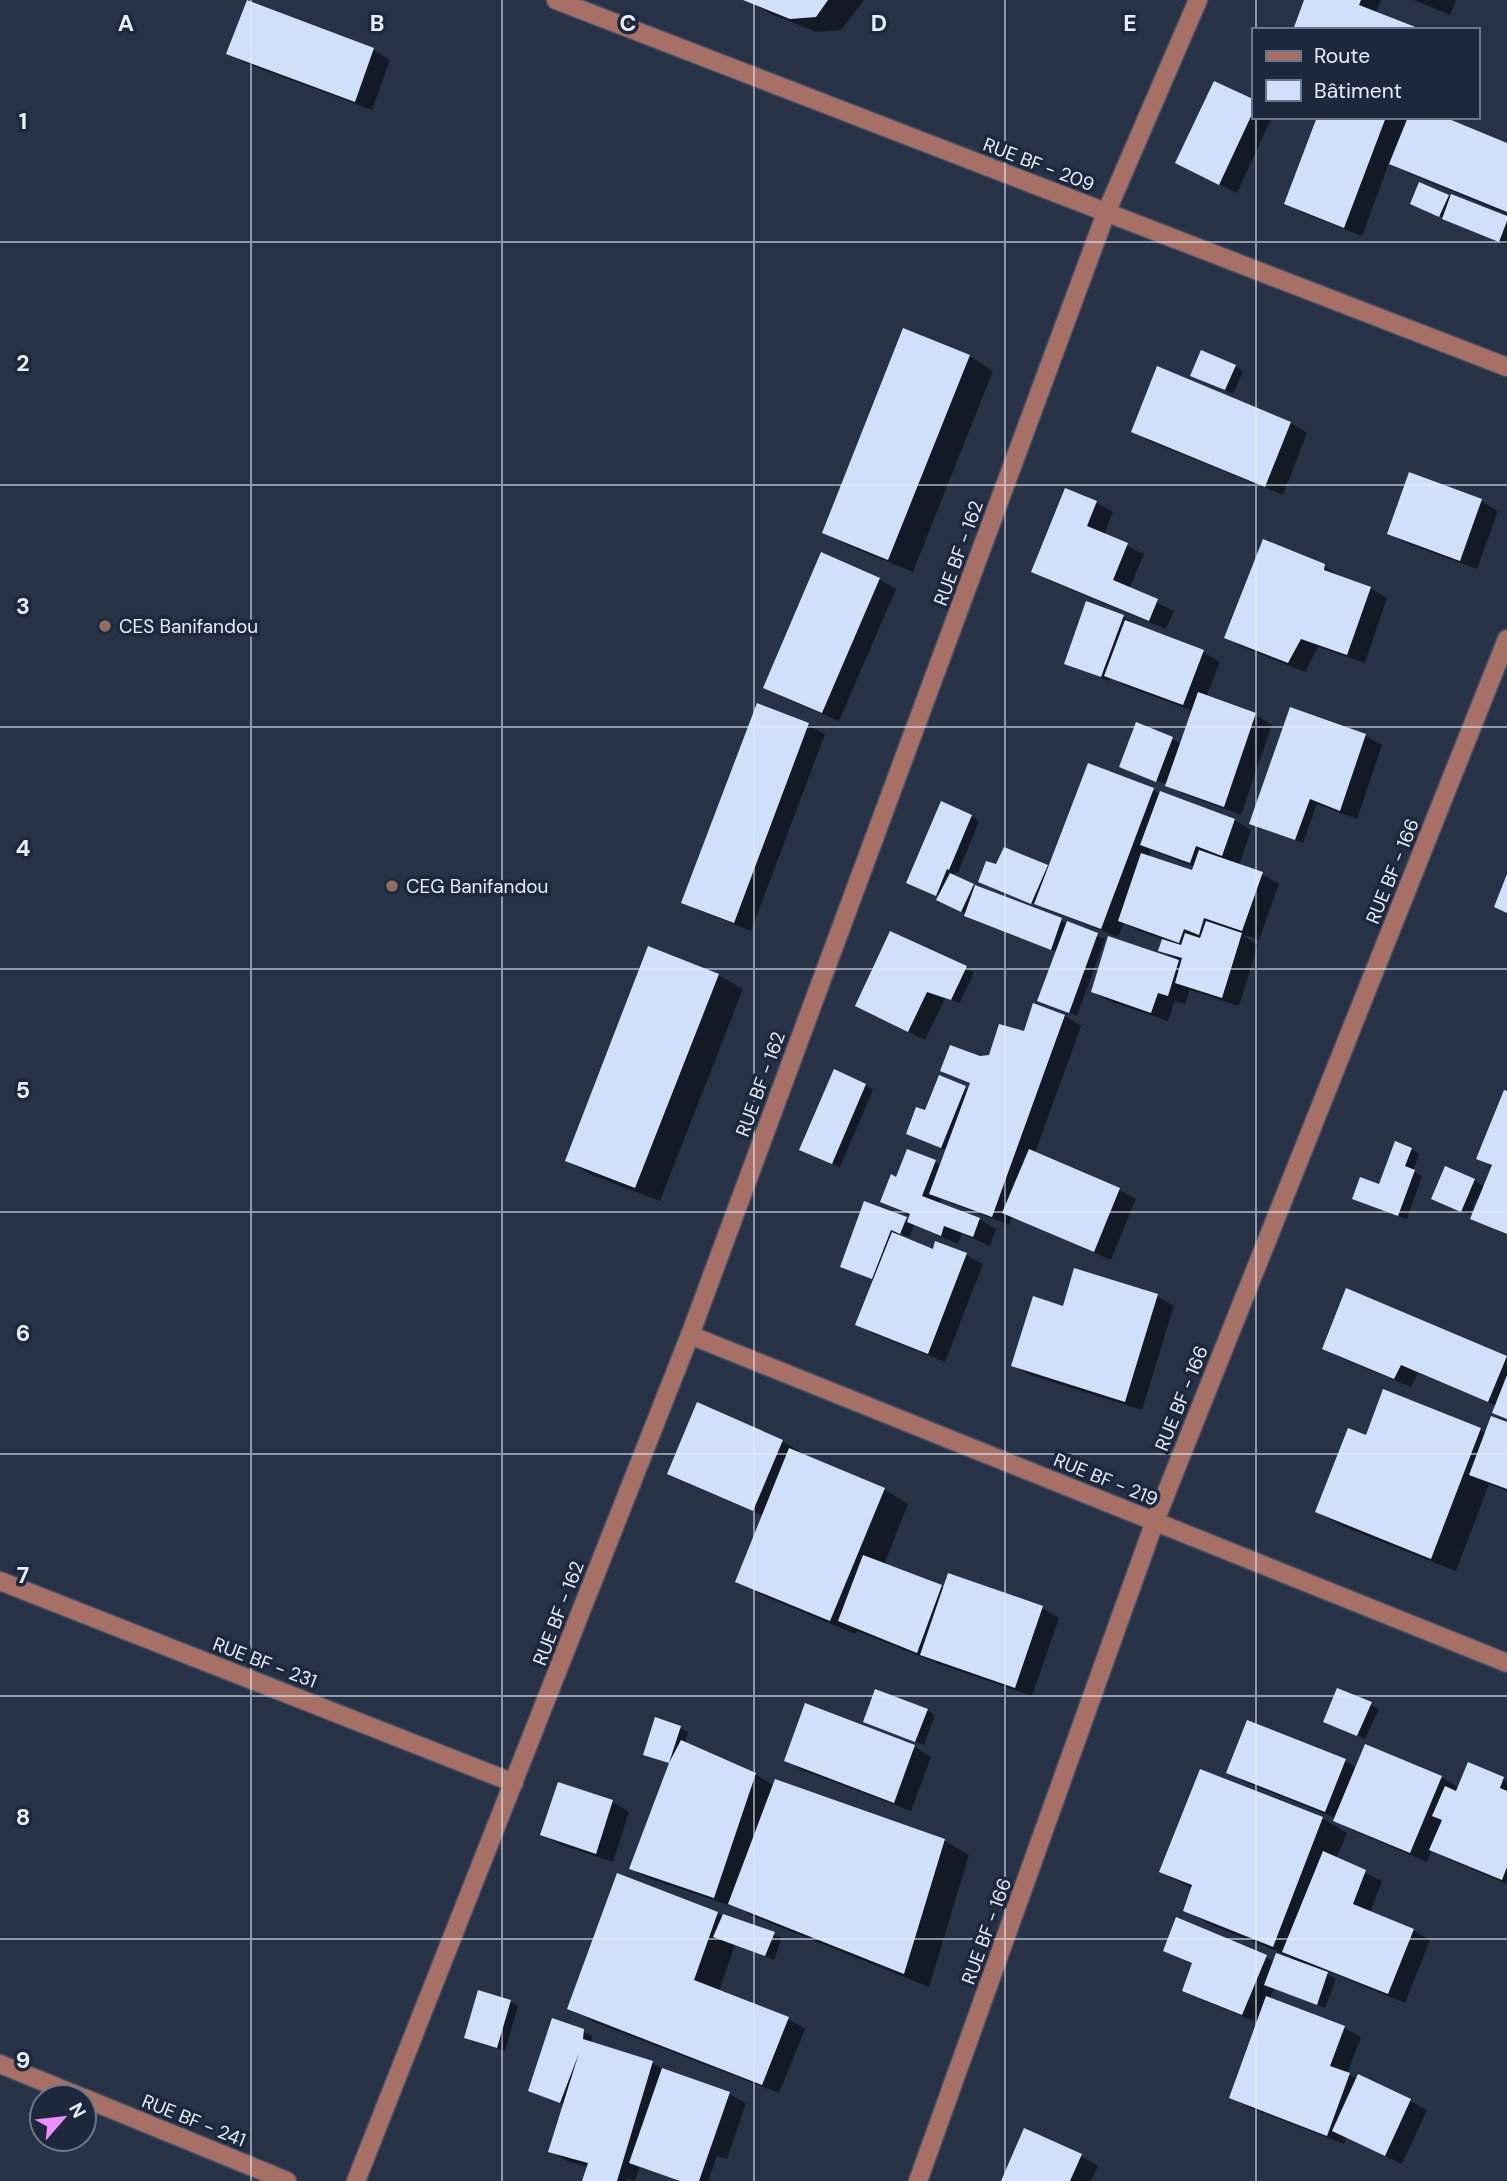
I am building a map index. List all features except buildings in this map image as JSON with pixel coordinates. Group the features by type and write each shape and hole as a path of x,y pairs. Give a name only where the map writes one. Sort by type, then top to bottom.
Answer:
{"street":[{"name":"RUE BF - 209","path":"556,0 1507,368"},
{"name":"RUE BF - 162","path":"356,2181 690,1335 1106,213 1198,0"},
{"name":"RUE BF - 166","path":"918,2181 1155,1521 1507,639"},
{"name":"RUE BF - 219","path":"690,1335 1507,1663"},
{"name":"RUE BF - 231","path":"0,1581 514,1783"},
{"name":"RUE BF - 241","path":"0,2064 46,2083"},
{"name":"RUE BF - 241","path":"98,2104 287,2181"}],"place":[{"name":"CES Banifandou","path":"105,626"},
{"name":"CEG Banifandou","path":"392,886"}]}
